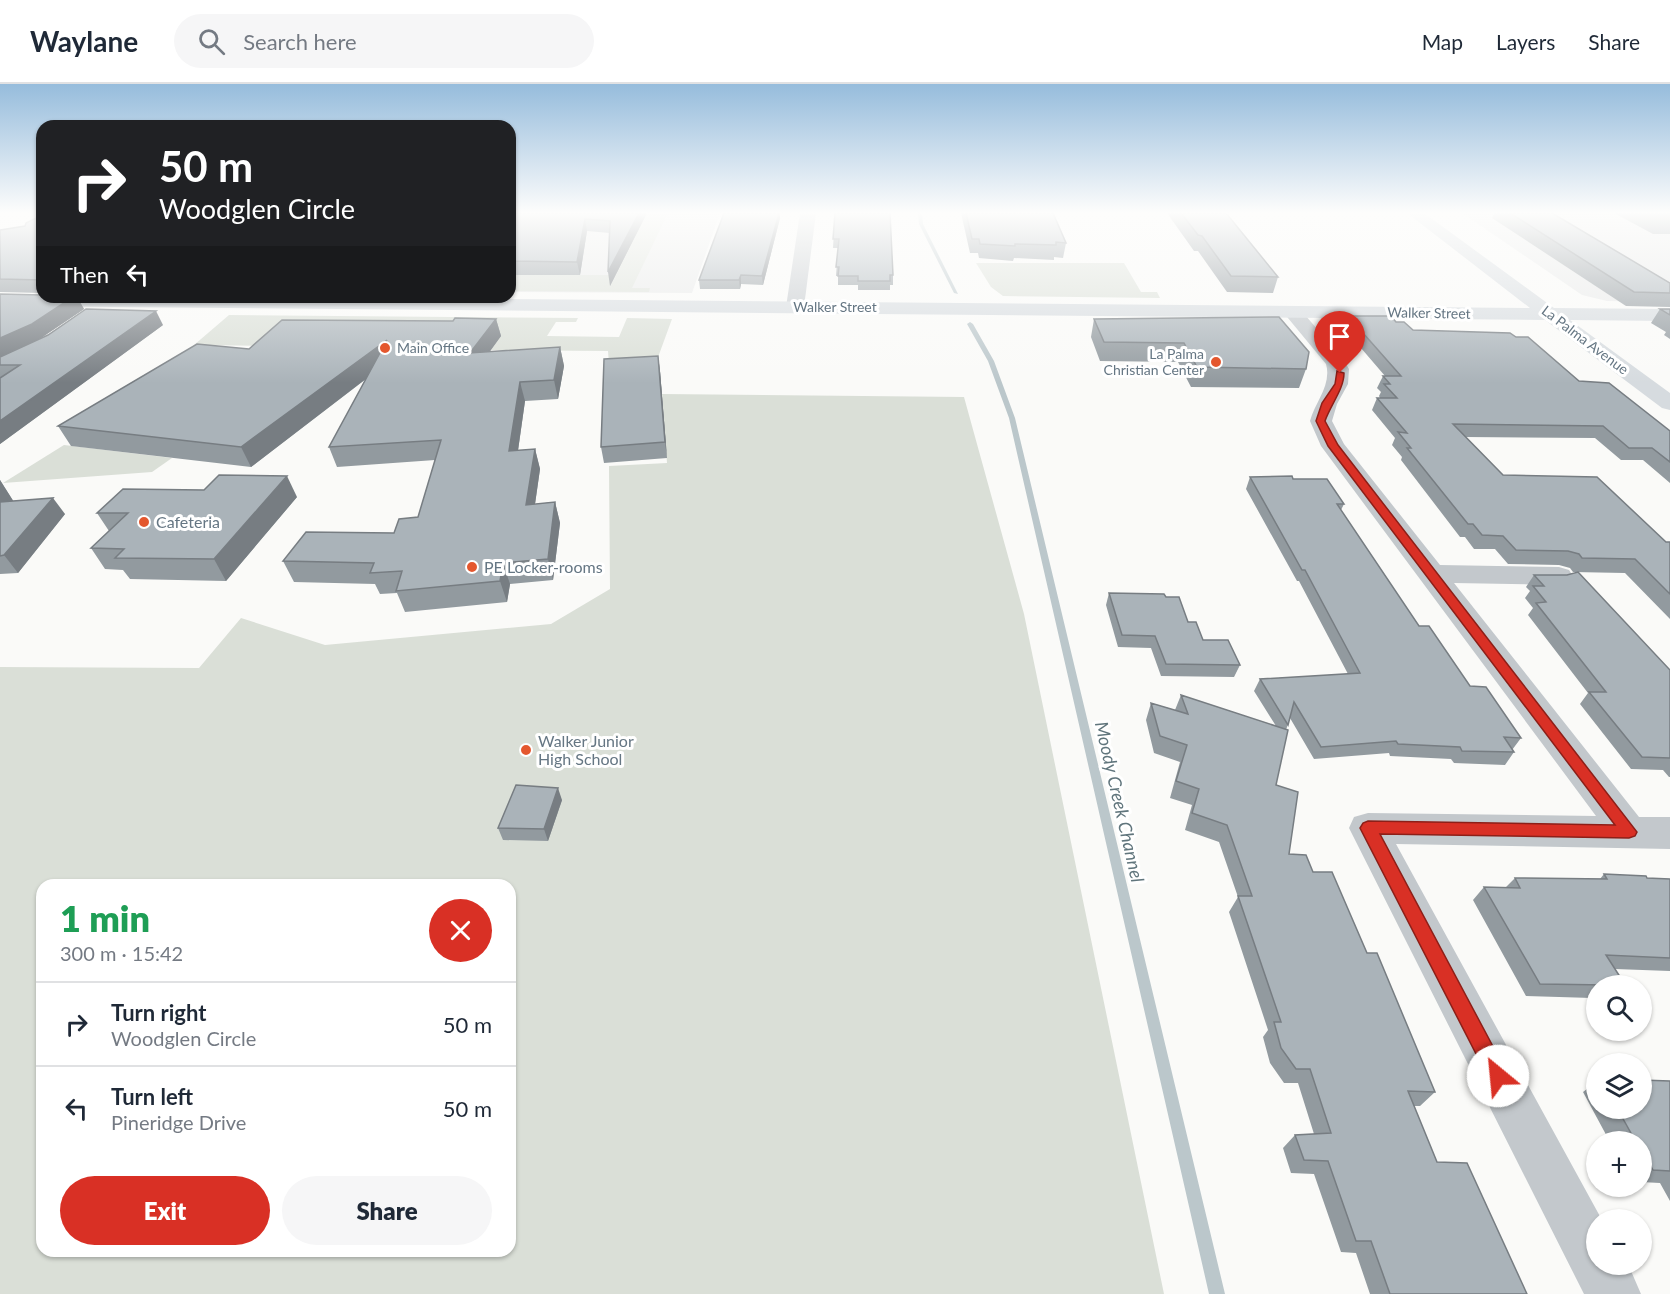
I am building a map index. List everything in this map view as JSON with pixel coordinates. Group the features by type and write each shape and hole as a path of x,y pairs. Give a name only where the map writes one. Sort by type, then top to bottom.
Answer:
{"main road":[{"name":"La Palma Avenue","path":"1500,269 1556,306 1670,403"},
{"name":"Walker Street","path":"0,300 36,300"},
{"name":"Walker Street","path":"340,303 1292,312 1556,306 1585,314 1670,315"},
{"name":"La Palma Avenue","path":"1585,314 1616,337"}],"street":[{"path":"795,307 800,269"},
{"path":"86,320 110,303"},
{"path":"1292,312 1336,363 1340,373 1340,384 1326,403 1321,421 1333,446 1629,832"},
{"path":"1431,574 1559,576"},
{"path":"1586,1242 1368,828 1670,833"},
{"path":"1603,1275 1613,1294"}],"shaded area":[{"path":"516,269 700,269 692,293 516,292"},
{"path":"618,269 641,269 632,288 650,288 649,292 516,291 516,275 615,275"},
{"path":"980,269 1128,269 1141,292 1157,292 1160,298 1003,296 991,287"},
{"path":"1545,269 1670,269 1670,302 1607,301 1582,295"},
{"path":"229,315 578,318 576,322 556,322 547,336 619,337 627,318 672,319 657,360 609,364 608,351 491,350 500,337 279,346 194,345"},
{"name":"Walker Junior High School","path":"662,394 964,397 1024,614 1164,1294 0,1294 0,667 199,668 241,618 325,645 551,624 610,589 609,466 667,463"},
{"path":"64,445 172,458 152,472 3,483"}],"building":[{"path":"0,269 36,269 36,280 0,279"},
{"path":"703,269 764,269 762,276 741,275 739,280 699,280"},
{"path":"839,269 893,269 890,281 858,281 858,276 838,276"},
{"path":"1226,269 1272,269 1278,277 1231,276"},
{"path":"1599,269 1647,269 1670,283 1670,293 1634,292"},
{"path":"0,294 36,295 36,303 64,303 32,324 0,338"},
{"path":"86,309 156,311 0,421 0,378 20,365 0,365 0,357 48,335"},
{"path":"1660,309 1670,309 1670,315"},
{"path":"1348,316 1391,316 1396,322 1404,322 1413,330 1510,333 1516,337 1528,337 1579,381 1609,383 1670,431 1670,462 1652,448 1629,448 1603,426 1453,424 1503,475 1597,477 1666,542 1670,542 1670,594 1635,559 1582,558 1579,554 1568,551 1516,550 1503,536 1482,535 1473,524 1468,524 1407,448 1411,448 1398,432 1407,433 1377,398 1397,398 1384,384 1390,384 1383,376 1401,376"},
{"path":"1279,317 1309,352 1306,369 1197,367 1184,343 1104,342 1094,319"},
{"path":"455,318 496,319 470,353 560,347 554,380 520,382 509,451 535,449 526,505 555,502 548,559 503,563 500,581 396,591 402,571 370,573 374,563 283,561 306,532 394,533 399,519 418,517 441,440 329,447 387,340 241,447 58,426 197,344 249,349 282,320 453,321"},
{"path":"658,356 665,442 601,447 604,359"},
{"path":"219,475 287,476 214,559 115,558 124,549 91,548 128,513 97,513 123,489 204,490"},
{"path":"1292,476 1293,479 1327,479 1344,504 1337,504 1419,626 1429,626 1470,686 1486,687 1521,738 1504,737 1514,752 1462,751 1460,747 1398,744 1396,741 1321,747 1294,702 1288,725 1260,679 1360,673 1305,570 1302,570 1250,477"},
{"path":"53,498 4,555 0,556 0,502"},
{"path":"1578,572 1670,670 1670,758 1642,757 1589,692 1606,692 1536,603 1546,602 1533,586 1544,586 1534,575 1567,575"},
{"path":"1109,593 1164,594 1166,597 1179,597 1188,622 1196,622 1203,640 1228,640 1240,665 1166,664 1155,636 1122,635"},
{"path":"1181,695 1288,730 1276,785 1298,792 1289,854 1306,855 1313,872 1332,872 1367,953 1377,953 1435,1092 1408,1091 1437,1162 1467,1163 1527,1294 1390,1294 1371,1241 1356,1241 1328,1161 1304,1160 1295,1135 1331,1133 1310,1069 1296,1069 1281,1048 1274,1022 1281,1022 1238,896 1252,896 1227,825 1192,813 1199,789 1176,781 1187,745 1160,736 1151,703 1188,714"},
{"path":"516,785 558,788 544,829 498,828"},
{"path":"1604,874 1670,879 1670,958 1606,955 1619,975 1586,975 1586,985 1540,984 1484,887 1520,888 1515,878 1607,879"},
{"path":"1652,1080 1670,1081 1670,1171 1652,1168 1652,1131 1630,1131 1623,1119 1652,1119"}],"waterway":[{"name":"Moody Creek Channel","path":"944,269 956,293"},
{"name":"Moody Creek Channel","path":"970,324 991,361 1012,418 1217,1294"}],"place":[{"name":"Main Office","path":"385,348"},
{"name":"La Palma Christian Center","path":"1216,362"},
{"name":"Cafeteria","path":"144,522"},
{"name":"PE Locker-rooms","path":"472,567"},
{"name":"Walker Junior High School","path":"526,750"}],"route":[{"path":"1340,373 1340,384 1326,403 1321,421 1333,446 1629,832 1368,828 1498,1076"}]}
